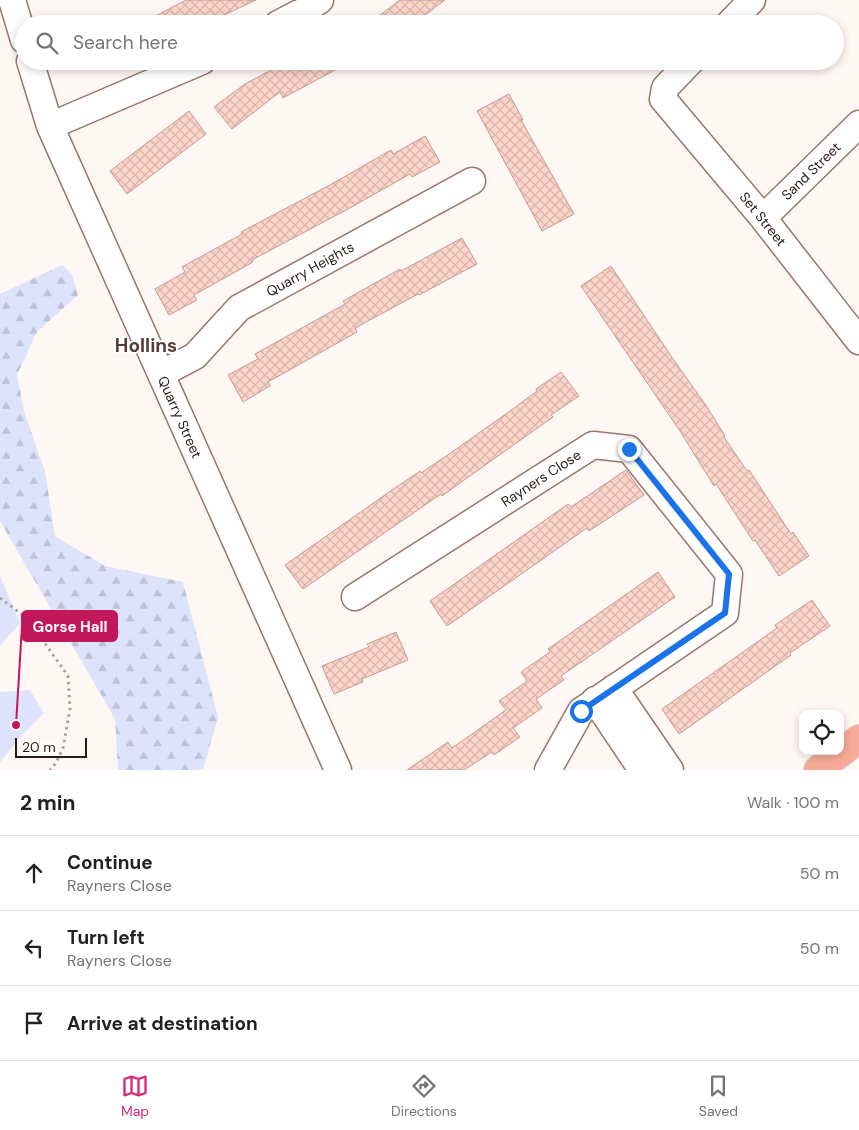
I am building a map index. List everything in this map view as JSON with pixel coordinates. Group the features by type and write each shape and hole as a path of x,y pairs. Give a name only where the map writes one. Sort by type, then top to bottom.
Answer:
{"main road":[{"path":"818,770 859,739"}],"street":[{"path":"295,15 320,0"},
{"path":"737,15 752,0"},
{"path":"8,7 15,21"},
{"name":"Quarry Street","path":"33,70 50,126 338,770"},
{"path":"50,126 181,70"},
{"name":"Set Street","path":"682,70 665,88 663,99 763,218 859,341"},
{"name":"Sand Street","path":"763,218 859,124"},
{"name":"Quarry Heights","path":"161,374 196,356 239,308 472,181"},
{"name":"Rayners Close","path":"355,597 593,445 629,449 729,574 725,613 581,711 548,770"},
{"path":"605,694 642,770"},
{"path":"605,694 670,770"}],"path":[{"path":"0,598 27,618 68,676 70,709 63,748 56,763 50,770"}],"green space":[{"path":"62,265 72,274 78,295 37,332 17,375 24,411 45,472 55,536 105,566 183,582 218,717 203,770 118,770 115,719 0,521 0,294"},
{"path":"0,576 20,623 0,646"},
{"path":"30,690 44,713 21,736 0,762 0,692"}],"building":[{"path":"186,0 256,0 224,15 157,15"},
{"path":"400,0 445,0 425,15 380,15"},
{"path":"271,70 335,70 283,98 280,92 232,129 214,107 245,84"},
{"path":"509,94 523,120 521,120 574,214 542,231 477,111"},
{"path":"189,111 206,134 127,194 110,171"},
{"path":"425,136 440,162 412,177 410,174 252,260 253,262 194,295 197,300 169,315 155,289 185,272 182,267 242,234 241,232 391,150 393,154"},
{"path":"462,238 477,264 355,328 357,332 268,382 270,386 243,402 228,375 258,359 255,354 345,304 343,301 400,269 401,271"},
{"path":"611,266 707,407 747,471 749,470 791,534 793,532 809,556 779,576 755,540 753,541 716,484 714,486 680,431 581,286"},
{"path":"561,372 579,396 551,415 553,417 442,496 441,494 303,589 285,565 420,471 421,473 452,452"},
{"path":"626,470 644,495 589,531 587,528 447,626 430,601 568,504 571,507"},
{"path":"658,572 675,597 561,676 564,680 536,699 542,708 513,728 520,737 494,755 492,752 464,770 407,770 448,742 452,748 506,710 499,701 527,681 521,672 550,652 548,649"},
{"path":"812,600 830,626 679,734 662,709 777,628 775,625"},
{"path":"396,632 408,660 362,679 363,682 334,694 322,666 369,647 367,644"}],"place":[{"name":"Gorse Hall","path":"16,725"}],"district":[{"name":"Hollins","path":"146,345"}],"route":[{"path":"581,711 725,613 729,574 629,449"}]}
